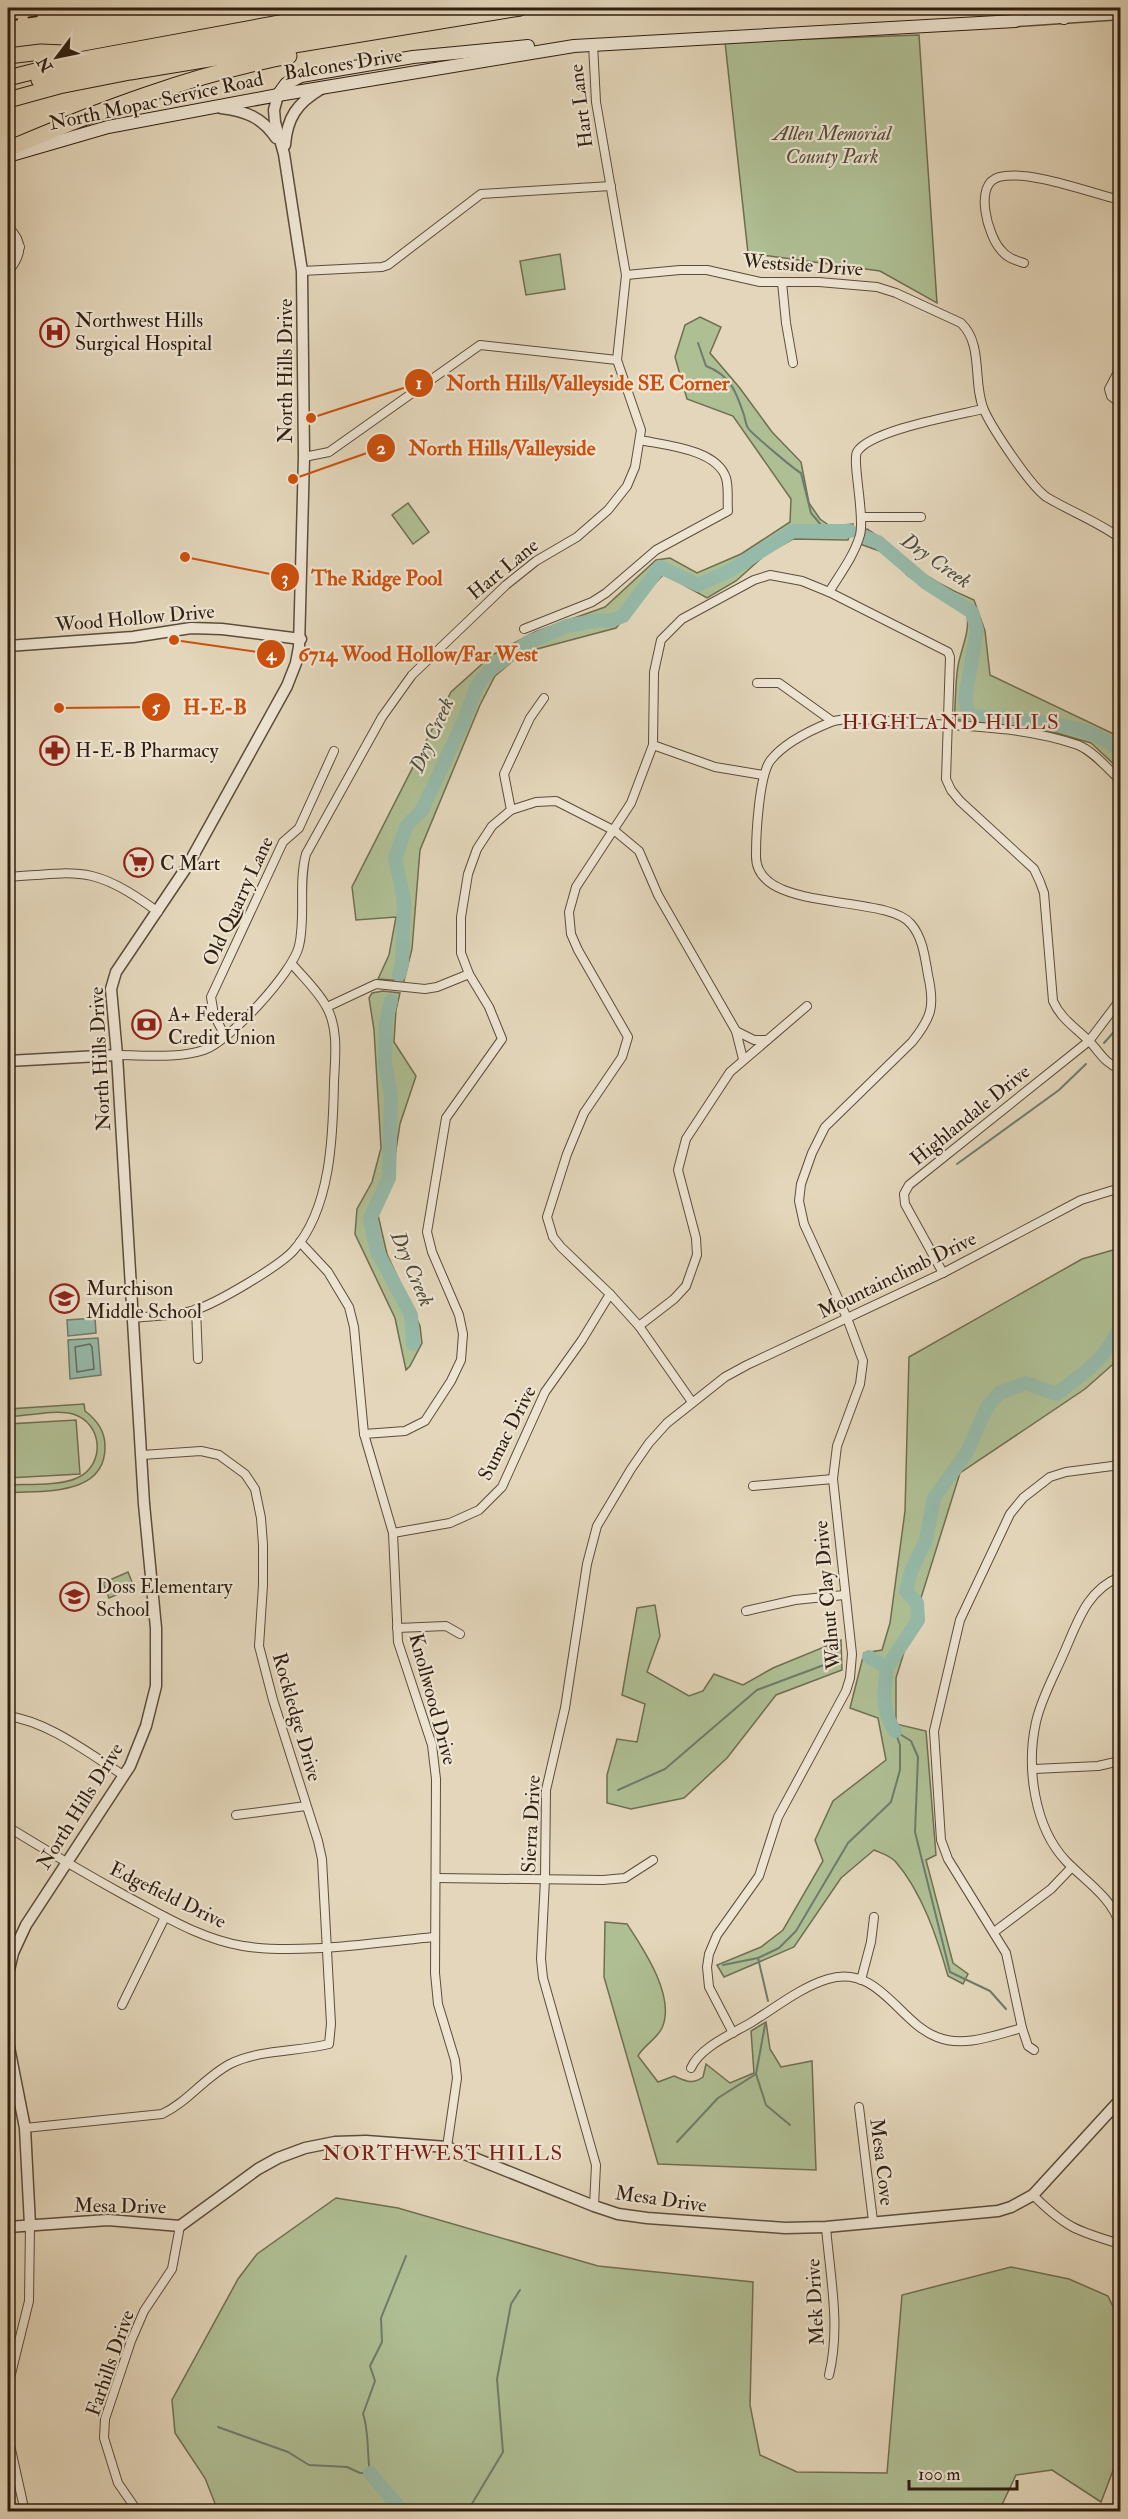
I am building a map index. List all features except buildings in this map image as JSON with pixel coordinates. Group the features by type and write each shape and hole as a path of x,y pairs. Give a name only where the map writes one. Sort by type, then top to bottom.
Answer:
{"highway":[{"path":"8,68 64,53 303,8"},
{"path":"8,78 79,60 361,8"},
{"path":"8,90 98,67 441,8"},
{"path":"8,100 59,86 130,72 520,8"},
{"path":"8,149 131,99 181,82 255,63 329,48 349,36"},
{"path":"8,56 41,52 64,53"}],"main road":[{"path":"1015,21 1020,8"},
{"path":"1035,8 1064,18"},
{"name":"Balcones Drive","path":"278,95 593,44 1015,21"},
{"name":"Balcones Drive","path":"278,95 286,84 301,76 402,59 544,45 574,46"},
{"name":"North Mopac Service Road","path":"8,156 108,128 278,95"}],"street":[{"name":"Balcones Drive","path":"1015,21 1120,14"},
{"name":"Hart Lane","path":"8,1061 183,1054 206,1049 226,1038 279,982 292,964 299,945 302,868 306,854 382,717 412,675 506,585 536,561 577,537 608,510 627,486 635,467 641,430 617,360 626,275 596,102 593,44"},
{"name":"North Hills Drive","path":"284,154 286,130 294,111 304,100 325,86"},
{"name":"North Hills Drive","path":"8,1974 13,1953 26,1925 130,1766 146,1726 156,1686 157,1665 111,989 116,972 188,865 287,686 296,663 301,639 304,457 302,271 284,154 275,122 274,110 278,95"},
{"path":"213,108 242,111 258,119 268,127 284,154"},
{"path":"1024,263 1012,259 1002,251 993,238 988,224 986,192 996,178 1001,176 1025,177 1056,182 1120,200"},
{"path":"302,271 388,265 481,194 611,186"},
{"path":"8,227 14,233 20,247 19,259 8,272"},
{"path":"8,245 20,247"},
{"name":"Westside Drive","path":"626,275 707,270 747,280 819,282 877,287 896,293 961,323 969,330 973,342 983,409"},
{"path":"782,282 793,363"},
{"path":"304,457 329,452 480,345 617,360"},
{"path":"1120,368 1109,389 1111,396 1120,403"},
{"path":"829,592 853,554 860,535 862,517 855,462 858,452 876,440 914,424 983,409 1037,490 1120,538"},
{"path":"524,629 592,602 606,593 656,550 728,511 726,477 710,460 699,453 640,440"},
{"path":"862,517 921,517"},
{"path":"692,1402 639,1326 553,1237 547,1217 567,1154 584,1113 622,1057 628,1037 578,950 571,934 569,912 576,887 590,862 615,831 631,803 653,745 656,656 661,640 682,619 754,580 770,575 802,581 829,592 948,652 950,657 946,779 951,790 1034,869 1044,893 1053,1001 1059,1014 1089,1041 1109,1065 1120,1069"},
{"name":"Wood Hollow Drive","path":"8,646 133,637 191,628 226,629 301,639"},
{"path":"757,683 779,683 832,722"},
{"path":"511,810 504,774 530,718 544,698"},
{"path":"653,745 715,767 763,776 769,763 778,752 832,722 882,721 948,725 1037,734 1081,746 1120,780"},
{"name":"Old Quarry Lane","path":"226,1038 214,1015 211,997 283,842 299,828 334,752"},
{"name":"Walnut Clay Drive","path":"733,2033 710,1987 707,1967 709,1954 717,1935 759,1876 778,1817 846,1691 850,1678 852,1654 833,1479 837,1446 863,1371 863,1361 847,1318 804,1224 799,1201 801,1184 812,1153 825,1127 925,1026 932,1008 932,991 919,935 910,922 896,914 884,911 821,901 772,883 761,873 755,857 763,776"},
{"path":"364,1434 405,1431 425,1421 451,1381 460,1360 464,1334 459,1315 432,1252 427,1232 446,1118 502,1039 489,1007 468,974 461,953 461,916 468,874 477,849 492,826 511,810 536,801 556,801 615,831 639,851 658,896 736,1030 743,1059"},
{"path":"8,877 71,875 94,877 119,887 158,912"},
{"path":"132,1318 164,1316 196,1309 276,1265 300,1242 321,1197 333,1134 334,1032 327,1007 292,964"},
{"path":"327,1007 376,984 425,989 468,974"},
{"name":"Highlandale Drive","path":"943,1273 905,1204 904,1194 909,1185 1089,1041 1120,1000"},
{"path":"639,1326 674,1299 686,1286 697,1255 696,1238 678,1170 686,1138 730,1072 807,1006"},
{"path":"736,1030 754,1040 768,1040"},
{"name":"Mountainclimb Drive","path":"692,1402 747,1365 943,1273 1081,1200 1120,1188"},
{"name":"Knollwood Drive","path":"300,1242 328,1272 349,1307 354,1328 364,1434 393,1533 401,1657 432,1745 436,1779 435,1973 438,2004 455,2060 457,2078 447,2147"},
{"name":"Sumac Drive","path":"393,1533 450,1523 479,1510 502,1487 545,1392 582,1340 610,1294"},
{"path":"196,1309 198,1359"},
{"name":"Sierra Drive","path":"594,2206 596,2165 543,1978 541,1959 546,1790 565,1708 587,1564 597,1526 649,1443 667,1423 692,1402"},
{"name":"Rockledge Drive","path":"25,2128 162,2114 172,2110 217,2072 241,2059 329,2044 331,2024 322,1859 273,1700 259,1646 263,1585 262,1545 261,1518 255,1489 245,1474 219,1455 201,1451 142,1455"},
{"path":"1034,2050 1028,2046 1022,2028 1006,1953 948,1859 941,1840 934,1731 960,1620 1010,1514 1023,1498 1050,1477 1066,1472 1120,1465"},
{"path":"753,1486 833,1479"},
{"path":"1120,1577 1099,1589 1083,1610 1039,1713 1033,1746 1036,1802 1045,1827 1062,1856 1110,1905 1120,1922"},
{"path":"746,1611 795,1600 844,1595"},
{"path":"398,1628 446,1626 460,1634"},
{"path":"8,1716 19,1718 56,1734 123,1775"},
{"path":"1034,1769 1098,1766 1120,1761"},
{"path":"236,1815 306,1806"},
{"name":"Edgefield Drive","path":"8,1827 66,1863 165,1917 201,1934 244,1946 270,1948 326,1946 435,1937"},
{"path":"436,1878 603,1880 625,1878 653,1860"},
{"path":"994,1932 1051,1889 1072,1868"},
{"path":"122,2005 165,1917"},
{"path":"861,1980 871,1942 874,1917"},
{"path":"691,2068 695,2059 733,2033 828,1979 842,1977 861,1980 881,1991 923,2029 936,2037 968,2041 1022,2028"},
{"path":"8,2042 25,2128 30,2225 29,2301 8,2386"},
{"name":"Mesa Drive","path":"8,2227 108,2220 180,2226 258,2169 278,2158 305,2148 335,2142 366,2140 447,2147 594,2206 618,2214 647,2218 785,2228 826,2227 998,2211 1033,2195 1120,2100"},
{"name":"Mesa Cove","path":"859,2107 873,2221"},
{"path":"1033,2195 1053,2215 1076,2230 1120,2244"},
{"name":"Farhills Drive","path":"138,2511 118,2483 104,2438 105,2419 131,2341 144,2311 172,2270 180,2226"},
{"name":"Mek Drive","path":"826,2227 836,2333 829,2376"},
{"path":"8,2436 25,2511"}],"green space":[{"name":"Allen Memorial County Park","path":"919,35 937,303 880,271 748,253 725,42"},
{"path":"560,254 565,289 526,295 520,261"},
{"path":"700,317 721,327 710,353 739,387 772,432 801,462 809,503 820,519 830,526 853,524 848,540 793,539 766,554 736,581 707,598 664,574 616,628 522,653 495,676 480,705 420,850 412,949 404,981 378,979 389,955 396,917 356,920 352,887 451,692 492,655 535,632 605,607 656,560 670,558 697,573 741,554 790,522 791,499 733,416 687,399 675,357 685,325"},
{"path":"408,503 429,532 413,544 392,515"},
{"path":"867,529 923,573 974,600 985,631 990,675 1120,737 1120,770 1091,743 1057,733 954,719 957,672 966,634 967,615 908,576 885,553 860,544"},
{"path":"383,991 400,993 396,1010 394,1042 416,1076 400,1124 390,1189 378,1215 387,1254 420,1326 422,1343 406,1370 395,1318 355,1234 357,1209 372,1182 381,1148 374,1030 369,998 372,993"},
{"path":"1120,1248 1120,1358 1085,1389 960,1473 896,1678 896,1724 926,1731 936,1855 926,1860 953,1963 968,1974 963,1984 948,1976 928,1915 905,1873 893,1859 874,1850 841,1878 794,1947 724,1977 717,1965 761,1947 783,1930 823,1861 815,1840 833,1801 886,1760 878,1718 850,1708 864,1653 882,1650 890,1623 905,1511 909,1357 1082,1259"},
{"path":"84,1404 85,1411 100,1426 105,1441 103,1463 95,1474 70,1488 8,1493 8,1485 53,1483 77,1478 93,1464 97,1445 90,1426 73,1414 50,1412 8,1417 8,1409"},
{"path":"76,1420 80,1474 8,1478 8,1424"},
{"path":"128,1572 134,1587 109,1598 103,1583"},
{"path":"655,1605 660,1636 647,1672 689,1696 703,1691 714,1674 743,1685 773,1668 841,1640 842,1670 776,1695 727,1758 684,1798 631,1809 607,1803 607,1775 617,1739 637,1742 645,1704 622,1695 637,1608"},
{"path":"605,1922 627,1924 642,1947 662,1988 665,2016 662,2028 638,2056 658,2082 674,2076 686,2081 696,2081 703,2077 706,2064 730,2083 754,2073 751,2031 766,2022 770,2049 781,2067 812,2061 816,2170 658,2164 604,1977"},
{"path":"336,2198 398,2208 598,2266 753,2282 750,2405 760,2455 797,2472 887,2473 902,2295 1011,2267 1069,2279 1108,2296 1120,2322 1120,2452 1101,2502 1052,2470 1016,2475 999,2511 218,2511 205,2478 175,2433 172,2400 238,2279 257,2254"}],"water":[{"path":"95,1318 96,1333 68,1336 67,1320"},
{"path":"98,1338 101,1375 70,1379 68,1340"}],"waterway":[{"path":"698,343 706,366 721,374 731,385 748,428 801,473 811,513 826,531"},
{"name":"Dry Creek","path":"399,975 402,964 404,900 395,858 407,825 422,810 464,720 477,686 490,670 527,643 567,626 599,620 610,621 623,616 660,567 698,585 731,570 793,531 850,531"},
{"name":"Dry Creek","path":"865,537 878,542 925,582 972,612 977,630 965,699 970,716 1028,720 1070,727 1106,741 1120,751"},
{"name":"Dry Creek","path":"391,1001 386,1022 385,1064 391,1095 389,1178 370,1219 377,1251 411,1315 413,1344"},
{"path":"1104,1043 1120,1025"},
{"path":"957,1164 1059,1090 1086,1064"},
{"path":"869,1657 887,1667 918,1620 917,1603 906,1591 911,1571 926,1540 934,1498 966,1454 987,1407 999,1393 1026,1383 1056,1394 1085,1372 1101,1356 1109,1347 1120,1326"},
{"path":"618,1790 665,1769 757,1690 832,1662"},
{"path":"887,1667 886,1708 887,1716 895,1731"},
{"path":"895,1731 911,1741 918,1757 915,1832 950,1972 990,1991 1006,2009"},
{"path":"768,2001 758,1958 779,1948 796,1931 848,1843 891,1802 900,1770 900,1745 895,1731"},
{"path":"723,1965 758,1958"},
{"path":"677,2142 718,2098 756,2074 765,2025"},
{"path":"756,2074 766,2105 790,2125"},
{"path":"218,2427 288,2452 309,2465 347,2467 360,2473 370,2473 363,2414 375,2381 370,2366 382,2342 381,2318 406,2256"},
{"path":"467,2512 503,2452 497,2379 511,2304 520,2290"},
{"path":"370,2473 403,2512"}],"railway":[{"path":"8,21 84,8"}],"place":[{"name":"Northwest Hills Surgical Hospital","path":"54,332"},
{"name":"North Hills/Valleyside SE Corner","path":"311,418"},
{"name":"North Hills/Valleyside","path":"293,479"},
{"name":"The Ridge Pool","path":"185,557"},
{"name":"6714 Wood Hollow/Far West","path":"174,640"},
{"name":"H-E-B","path":"59,708"},
{"name":"H-E-B Pharmacy","path":"54,750"},
{"name":"C Mart","path":"139,863"},
{"name":"A+ Federal Credit Union","path":"147,1025"},
{"name":"Murchison Middle School","path":"65,1299"},
{"name":"Doss Elementary School","path":"75,1597"}],"district":[{"name":"HIGHLAND HILLS","path":"951,722"},
{"name":"NORTHWEST HILLS","path":"443,2153"}]}
